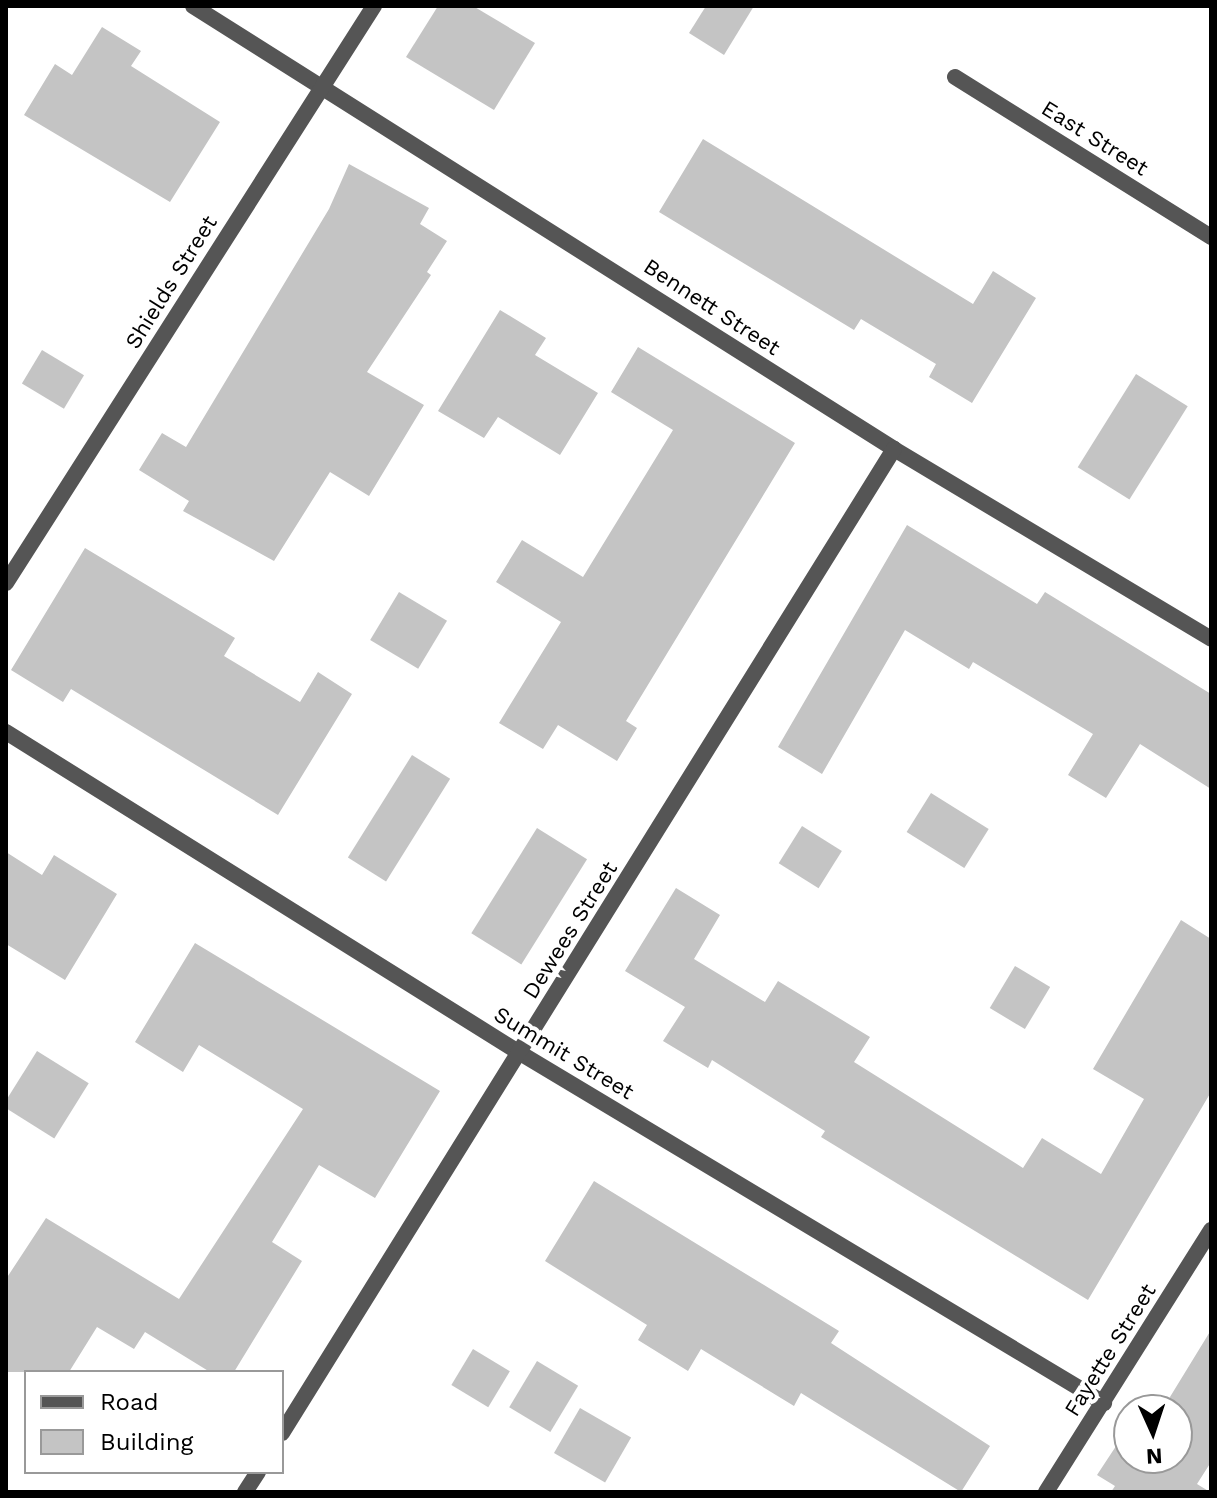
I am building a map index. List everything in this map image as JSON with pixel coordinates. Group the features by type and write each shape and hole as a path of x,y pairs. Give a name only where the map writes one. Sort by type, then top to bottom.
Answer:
{"street":[{"name":"Bennett Street","path":"193,6 323,85 894,449 1211,639"},
{"name":"Shields Street","path":"6,583 374,6"},
{"name":"East Street","path":"955,77 1211,237"},
{"name":"Dewees Street","path":"284,1430 894,449"},
{"name":"Summit Street","path":"6,732 520,1053 1104,1403"},
{"name":"Fayette Street","path":"1046,1492 1211,1230"},
{"path":"245,1492 257,1474"}],"building":[{"path":"438,6 473,6 535,43 494,110 406,57"},
{"path":"706,6 754,6 724,55 689,33"},
{"path":"102,27 141,51 131,66 220,122 170,202 24,115 55,64 72,75"},
{"path":"703,139 973,304 993,271 1036,298 972,403 929,377 936,364 861,319 854,330 659,212"},
{"path":"349,164 429,208 420,224 447,241 427,272 431,275 367,372 424,405 369,496 330,472 274,561 183,511 189,501 139,470 162,433 186,447 329,209"},
{"path":"500,310 546,338 535,355 598,393 560,455 498,417 484,438 438,411"},
{"path":"638,347 795,443 626,721 637,728 617,761 558,725 543,749 499,723 561,622 496,582 522,540 583,577 673,430 611,392"},
{"path":"42,350 84,375 64,409 22,383"},
{"path":"1136,374 1188,406 1129,500 1078,467"},
{"path":"907,525 1037,604 1045,592 1211,694 1211,789 1140,744 1106,798 1068,775 1093,734 973,662 969,669 905,630 822,774 778,747"},
{"path":"85,548 235,638 224,656 300,702 318,672 352,694 278,815 71,689 63,702 11,670"},
{"path":"399,592 447,621 418,669 370,640"},
{"path":"412,755 450,779 386,881 348,858"},
{"path":"931,793 989,829 964,868 907,832"},
{"path":"802,826 842,851 819,888 779,863"},
{"path":"537,828 587,859 521,964 471,933"},
{"path":"6,852 42,875 54,855 117,894 65,980 6,944"},
{"path":"676,888 720,915 694,959 765,1002 778,981 870,1037 854,1062 1023,1168 1042,1138 1101,1174 1144,1099 1093,1069 1181,920 1211,939 1211,1092 1088,1300 821,1137 825,1131 712,1060 708,1068 663,1041 685,1007 625,971"},
{"path":"195,943 440,1091 375,1198 319,1165 272,1242 302,1261 235,1370 207,1370 145,1332 134,1349 97,1327 70,1370 6,1372 6,1279 46,1218 179,1299 303,1109 199,1045 183,1072 135,1042"},
{"path":"1015,966 1050,987 1025,1029 990,1008"},
{"path":"37,1051 89,1083 54,1138 6,1108 6,1101"},
{"path":"594,1181 839,1331 831,1343 990,1446 961,1492 801,1393 794,1406 701,1349 688,1371 638,1340 647,1325 545,1261"},
{"path":"1211,1330 1211,1462 1197,1484 1210,1492 1111,1492 1115,1486 1097,1475 1113,1451 1113,1474 1193,1474 1193,1394 1172,1394"},
{"path":"473,1349 510,1371 488,1407 451,1385"},
{"path":"537,1361 578,1386 550,1432 509,1407"},
{"path":"580,1408 631,1438 605,1483 554,1453"}]}
